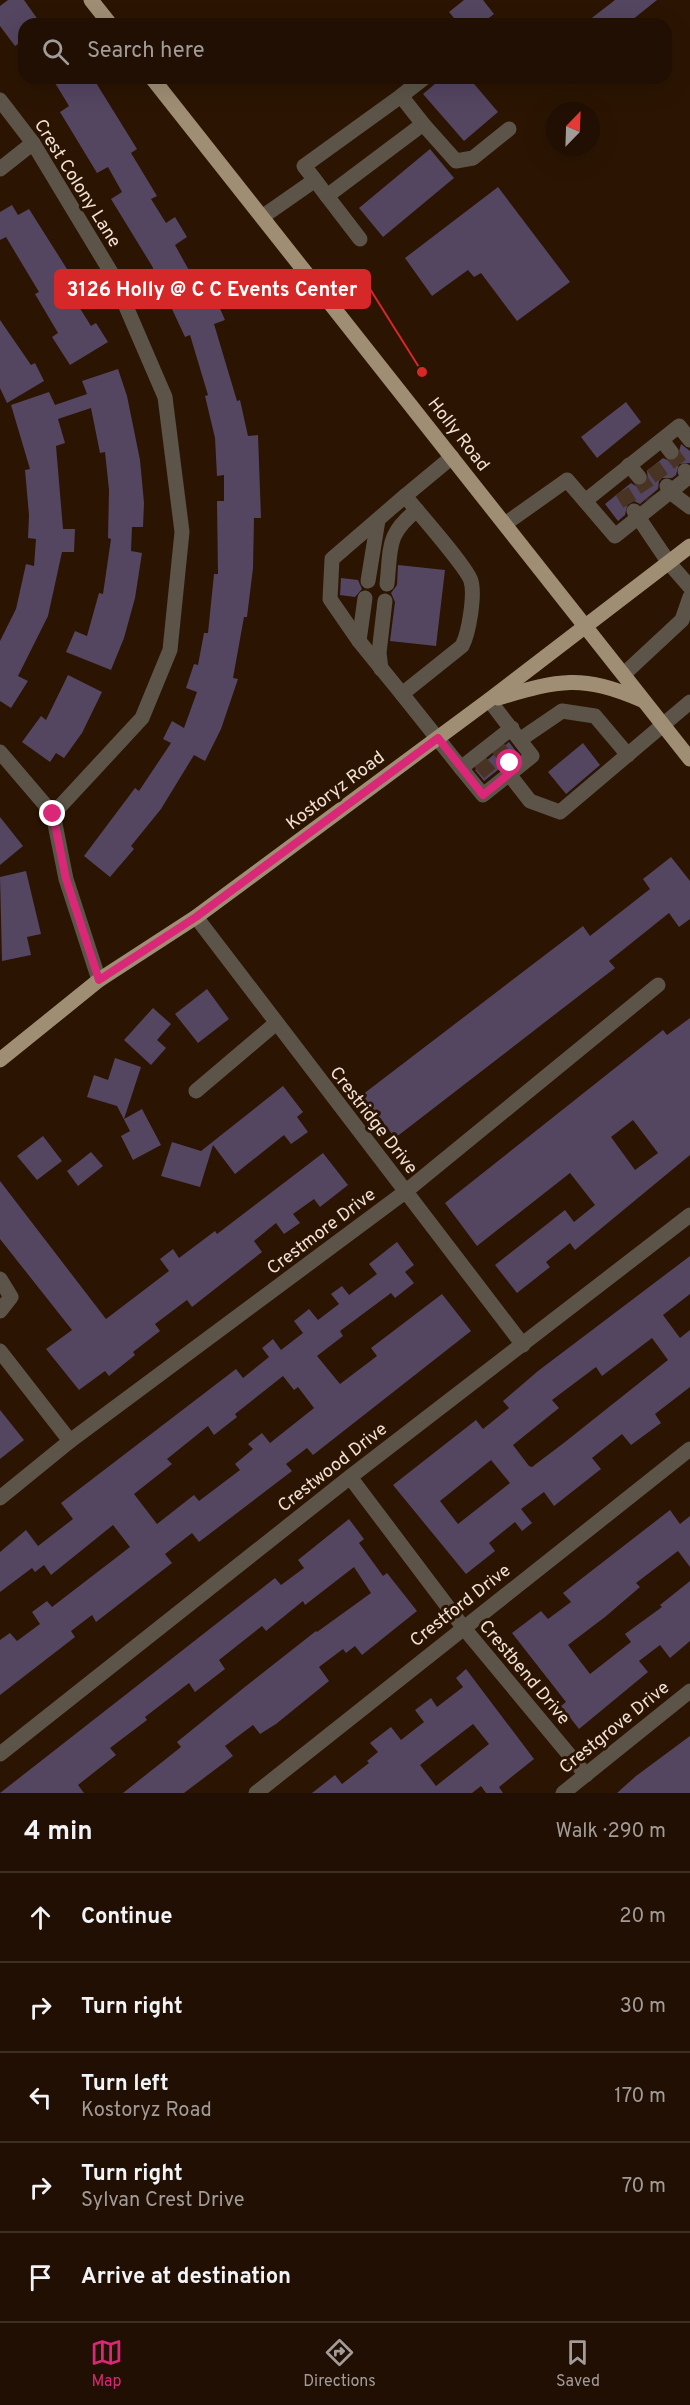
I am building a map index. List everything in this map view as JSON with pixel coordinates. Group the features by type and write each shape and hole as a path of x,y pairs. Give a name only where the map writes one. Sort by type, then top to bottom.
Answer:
{"main road":[{"path":"91,0 105,18"},
{"name":"Holly Road","path":"157,84 690,759"},
{"name":"Kostoryz Road","path":"0,1060 99,980 196,917 489,700 690,546"},
{"path":"489,700 544,684 571,680 598,684 645,701"}],"street":[{"path":"360,238 304,166 416,84"},
{"path":"401,96 456,161 473,158 509,129"},
{"name":"Crest Colony Lane","path":"0,100 33,143 112,274 165,397 182,532 170,650 142,718 53,814"},
{"path":"327,196 423,124"},
{"path":"0,169 33,143"},
{"path":"262,217 315,180"},
{"path":"585,501 617,484 666,446 679,426 690,440"},
{"path":"452,457 340,550 330,563 330,599 359,641 483,795 505,773 532,756 489,700"},
{"path":"505,524 567,480 615,536 636,515 690,476 686,471"},
{"path":"669,489 690,507"},
{"path":"402,694 462,645 470,616 471,578 405,496"},
{"path":"387,584 394,533 401,523 417,510"},
{"path":"636,515 669,563 690,587"},
{"path":"368,581 378,520"},
{"path":"624,675 686,624 690,597"},
{"path":"359,641 365,598"},
{"path":"381,669 379,653 385,601"},
{"path":"505,773 530,801 560,812 690,702"},
{"path":"461,768 478,759 496,745 562,711 595,716 628,756"},
{"path":"0,752 53,814 66,879 99,980"},
{"name":"Crestridge Drive","path":"196,917 275,1024 523,1346"},
{"name":"Crestmore Drive","path":"0,1498 70,1442 405,1192 658,985"},
{"path":"196,1091 275,1024"},
{"name":"Crestwood Drive","path":"0,1754 350,1477 523,1346 690,1215"},
{"path":"0,1279 11,1297 0,1311"},
{"path":"0,1350 70,1442"},
{"name":"Crestford Drive","path":"256,1793 690,1449"},
{"name":"Crestbend Drive","path":"350,1477 463,1627 586,1775"},
{"name":"Crestgrove Drive","path":"563,1793 690,1691"}],"building":[{"path":"8,0 24,0 37,18 18,18 18,44 15,46 0,26 0,6"},
{"path":"464,0 483,0 494,14 489,18 454,18 449,12"},
{"path":"615,0 657,0 634,18 592,18"},
{"path":"56,84 97,84 137,149 131,153 157,196 151,199 166,223 175,217 187,237 175,245 202,294 212,290 225,320 214,324 237,401 240,400 248,436 258,435 261,518 254,518 253,568 247,617 244,617 233,678 238,679 221,729 205,761 194,755 161,809 131,846 134,849 110,877 84,856 135,788 139,791 171,743 163,739 172,721 184,728 197,692 186,688 194,664 198,665 204,633 208,633 214,574 218,574 217,501 224,501 224,475 217,476 215,438 205,396 208,395 190,335 185,337 152,266 111,199 122,192 108,167 97,173 60,112 69,106"},
{"path":"435,84 474,84 498,112 464,141 423,94"},
{"path":"430,149 454,178 383,237 359,208"},
{"path":"498,187 570,282 517,321 481,273 474,277 468,270 432,296 405,258"},
{"path":"12,205 18,215 29,209 79,288 71,294 91,326 96,323 108,342 70,365 52,337 58,333 35,294 39,292 6,237 0,240 0,212"},
{"path":"0,320 31,365 35,363 44,381 7,403 0,388"},
{"path":"118,369 127,396 140,460 144,503 143,527 132,527 131,551 142,553 135,598 124,638 111,670 66,652 75,631 87,636 99,593 103,594 111,539 108,538 109,490 105,452 100,453 91,408 58,419 65,443 56,446 63,529 75,529 74,552 62,552 48,616 18,676 28,681 11,708 0,701 0,641 16,609 26,564 34,566 36,539 28,538 29,515 25,470 30,469 11,405 49,392 55,405 87,394 82,381"},
{"path":"626,402 641,422 597,458 581,437"},
{"path":"681,444 690,451 690,463 679,464 676,475 672,478 662,478 658,489 640,504 634,501 628,503 625,515 618,521 605,504 631,483 636,486 645,485 648,480 647,471 663,458 672,462 677,459"},
{"path":"398,565 445,570 436,646 390,641 395,602 391,593 397,585"},
{"path":"341,578 358,580 362,589 355,597 340,595"},
{"path":"68,675 102,692 82,733 64,758 56,753 50,762 22,742 41,716 46,720"},
{"path":"509,742 518,754 484,781 475,770"},
{"path":"583,743 600,765 566,794 548,772"},
{"path":"0,817 23,846 0,865"},
{"path":"671,857 690,881 690,919 679,927 669,913 609,961 615,968 395,1138 362,1095 583,926 590,936 650,889 643,879"},
{"path":"26,871 41,934 27,937 31,955 2,961 0,877"},
{"path":"207,989 229,1019 198,1043 175,1014"},
{"path":"153,1008 171,1024 157,1040 166,1048 151,1065 124,1040"},
{"path":"690,1018 690,1155 575,1250 570,1243 546,1262 550,1267 517,1293 495,1265 565,1210 574,1222 595,1205 570,1173 477,1246 445,1203 663,1030 667,1035","holes":["633,1120 658,1153 635,1170 611,1137"]},
{"path":"115,1058 141,1067 124,1119 142,1109 161,1145 133,1160 121,1136 130,1131 117,1106 87,1097 94,1075 108,1080"},
{"path":"283,1086 303,1112 297,1117 308,1132 291,1144 284,1135 235,1174 213,1145 200,1187 161,1176 172,1142 201,1151"},
{"path":"43,1136 62,1161 37,1180 17,1156"},
{"path":"91,1152 103,1166 78,1186 67,1171"},
{"path":"323,1153 348,1185 320,1207 314,1199 293,1214 300,1223 284,1234 276,1223 254,1241 262,1252 192,1307 187,1300 155,1324 160,1331 133,1352 135,1355 109,1376 105,1371 79,1390 46,1349 72,1330 0,1239 0,1181 106,1319 169,1271 160,1259 173,1249 179,1258 215,1231 217,1234"},
{"path":"397,1242 414,1265 405,1272 414,1283 395,1298 391,1293 340,1331 343,1336 317,1356 340,1384 377,1356 371,1348 442,1294 471,1331 313,1455 307,1448 286,1464 292,1471 199,1542 192,1533 165,1554 172,1563 96,1622 92,1615 71,1631 75,1637 0,1695 0,1640 10,1633 17,1641 40,1624 32,1612 47,1601 52,1607 130,1547 113,1525 51,1575 44,1565 35,1572 32,1568 0,1592 0,1552 26,1530 38,1546 73,1519 61,1503 236,1369 243,1378 269,1357 262,1348 273,1339 281,1350 303,1333 294,1321 309,1309 318,1320 339,1304 331,1294 342,1286 349,1295 377,1274 369,1264","holes":["283,1376 294,1390 298,1387 314,1408 270,1443 262,1433 248,1444 253,1449 235,1464 240,1470 199,1501 194,1495 157,1524 134,1494 172,1464 167,1459 208,1426 214,1435 237,1417 235,1414"]},
{"path":"690,1256 690,1294 663,1315 680,1338 690,1330 690,1387 655,1414 661,1423 631,1445 622,1434 592,1458 601,1469 554,1506 544,1492 521,1509 532,1523 522,1531 515,1522 489,1543 495,1551 466,1574 393,1485 476,1420 483,1429 509,1408 503,1401 538,1371","holes":["652,1338 668,1360 565,1442 532,1467 529,1466 513,1445 559,1408 552,1400 596,1367 602,1376","491,1460 510,1483 458,1524 440,1501"]},
{"path":"0,1410 24,1440 0,1459"},
{"path":"670,1510 680,1524 690,1516 690,1567 678,1551 636,1583 640,1587 568,1645 590,1674 631,1642 625,1634 662,1607 660,1605 690,1581 690,1641 670,1658 660,1645 639,1661 648,1672 579,1729 561,1706 566,1702 512,1633 541,1611 548,1619 571,1602 563,1593"},
{"path":"349,1519 364,1539 359,1543 383,1576 387,1573 417,1611 362,1655 355,1646 346,1653 343,1649 319,1667 329,1681 276,1724 260,1734 253,1725 225,1746 233,1756 184,1793 123,1793 181,1747 177,1742 246,1686 316,1631 371,1593 354,1567 305,1605 303,1601 266,1631 262,1626 219,1660 225,1669 195,1692 189,1683 145,1717 147,1720 110,1748 116,1755 78,1785 84,1793 0,1793 275,1578 281,1585 304,1568 298,1560"},
{"path":"466,1669 534,1759 499,1787 503,1793 486,1793 481,1786 472,1793 312,1793 335,1775 342,1784 369,1763 367,1761 378,1752 370,1743 391,1727 401,1740 424,1722 415,1710 431,1698 437,1707 463,1687 456,1678","holes":["473,1724 489,1744 436,1786 420,1765"]},
{"path":"690,1736 690,1793 617,1793 636,1776"}],"tunnel":[{"path":"671,452 685,471"},
{"path":"653,466 667,486"},
{"path":"639,477 652,497"},
{"path":"622,491 634,511"},
{"path":"498,748 510,763"},
{"path":"480,762 492,776"}],"place":[{"name":"3126 Holly @ C C Events Center","path":"422,372"}],"route":[{"path":"53,814 66,879 99,980 196,917 438,738 483,795 515,769 510,763"}]}
